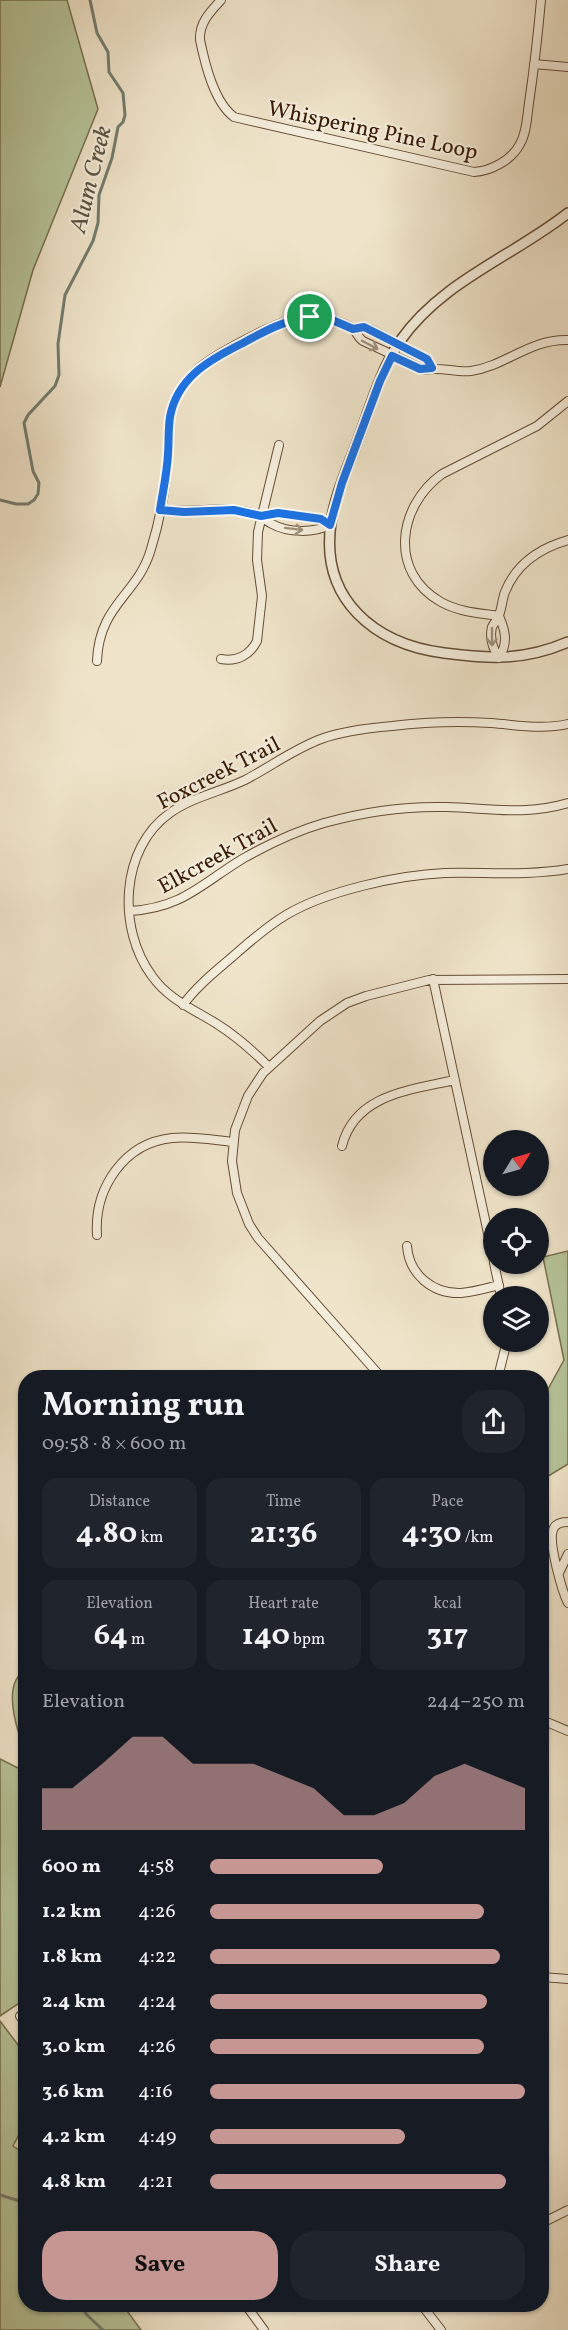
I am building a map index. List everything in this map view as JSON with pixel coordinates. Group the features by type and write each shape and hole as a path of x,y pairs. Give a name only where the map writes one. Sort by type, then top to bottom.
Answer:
{"street":[{"name":"Whispering Pine Loop","path":"221,0 204,20 200,40 216,96 231,114 242,120 474,171 489,169 504,161 518,148 524,133 541,0"},
{"path":"534,64 568,67"},
{"path":"568,213 448,291 425,311 398,344 380,381 342,483 330,525 331,553 337,579 349,603 368,624 392,640 418,650 499,658 533,654 568,642"},
{"path":"97,661 105,622 139,575 151,551 167,465 170,416 181,390 199,368 215,357 289,320 320,317 353,329 364,327 427,359 432,368"},
{"path":"353,329 359,339 420,369 450,371 472,370 493,364 535,345 568,340"},
{"path":"499,616 459,610 429,594 412,570 406,555 404,542 409,515 422,492 442,474 530,430 549,418 568,401"},
{"path":"221,659 242,657 254,648 257,641 262,605 257,560 261,516 279,445"},
{"path":"160,510 184,512 234,510 261,516 278,513 321,519 330,525"},
{"path":"261,516 272,524 293,529 316,531 330,525"},
{"path":"499,658 492,645 493,626 499,616 506,591 520,567 542,549 568,540"},
{"path":"499,616 505,631 506,645 499,658"},
{"name":"Foxcreek Trail","path":"269,1067 233,1034 183,1005 163,990 144,965 135,942 130,911 130,882 135,860 145,838 161,819 182,806 242,781 314,742 330,737 381,727 421,723 475,722 542,728 568,724"},
{"name":"Elkcreek Trail","path":"130,911 155,909 178,901 259,850 307,829 352,816 418,807 513,812 546,809 568,803"},
{"path":"183,1005 196,989 264,930 288,914 325,898 413,876 450,873 537,873 568,869"},
{"path":"375,1370 273,1255 249,1224 237,1193 233,1170 233,1142 244,1104 257,1081 269,1067 320,1021 347,1003 391,988 433,980 568,979"},
{"path":"433,980 483,1211"},
{"path":"342,1146 345,1135 354,1121 383,1097 455,1080"},
{"path":"97,1234 96,1218 105,1188 119,1166 135,1151 154,1141 171,1138 233,1142"},
{"path":"407,1246 408,1257 415,1272 440,1290 460,1293 499,1285 497,1274"},
{"path":"500,1370 504,1352"},
{"path":"568,1522 560,1523 552,1531 551,1538 568,1603"},
{"path":"559,1573 568,1554"},
{"path":"549,1722 568,1731"},
{"path":"549,1977 568,1978"},
{"path":"549,2220 568,2210"},
{"path":"250,2312 264,2330"},
{"path":"427,2312 441,2330"}],"green space":[{"path":"0,0 67,0 98,109 33,270 0,387"},
{"path":"568,1251 568,1464 549,1476 549,1387 564,1360 546,1274 549,1274 549,1256"},
{"path":"18,1677 18,1731 12,1696"},
{"path":"0,1759 18,1768 18,2004 0,2016"},
{"path":"0,2021 18,2045 18,2136 13,2146 18,2149 18,2312 128,2312 141,2330 0,2330"}],"waterway":[{"name":"Alum Creek","path":"0,500 28,504 38,494 39,483 33,471 24,423 28,415 55,386 59,375 58,344 65,295 93,241 98,223 99,195 112,158 118,127 125,115 123,93 109,72 108,52 97,33 90,0"},
{"path":"0,2195 18,2201"},
{"path":"85,2312 103,2330"}],"route":[{"path":"310,317 341,322 353,329 364,327 427,359 432,368 420,369 392,356 380,381 342,483 330,525 321,519 278,513 261,516 234,510 184,512 160,510 169,452 170,416 177,395 184,384 199,368 215,357 277,325 289,320 310,317"}]}
